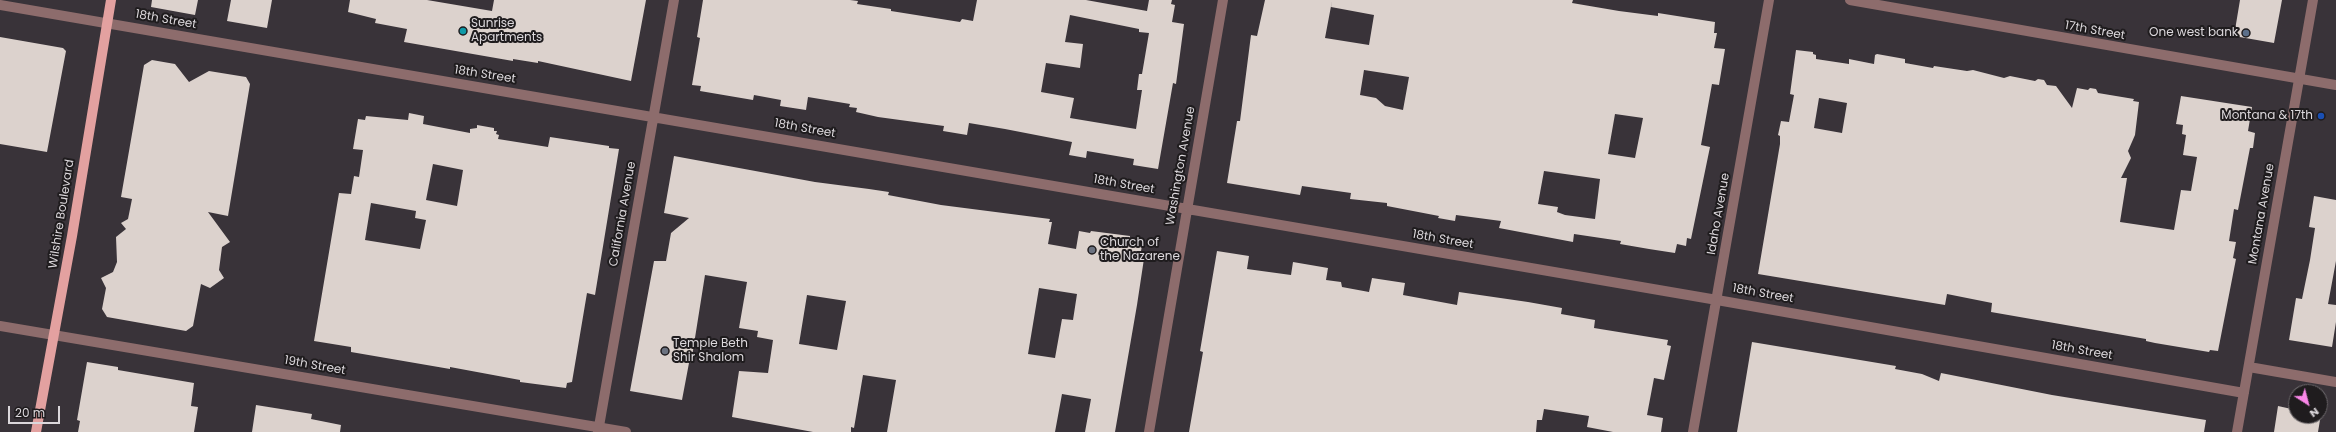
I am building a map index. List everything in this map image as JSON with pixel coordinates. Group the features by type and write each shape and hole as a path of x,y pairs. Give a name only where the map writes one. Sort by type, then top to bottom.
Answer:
{"main road":[{"name":"Wilshire Boulevard","path":"36,432 110,0"}],"street":[{"name":"California Avenue","path":"598,429 674,0"},
{"name":"Washington Avenue","path":"1149,432 1223,0"},
{"name":"Idaho Avenue","path":"1693,432 1769,0"},
{"name":"17th Street","path":"1850,0 2336,85"},
{"name":"Montana Avenue","path":"2237,432 2313,0"},
{"name":"18th Street","path":"0,4 348,66 653,116 1187,210 1717,300 2244,393"},
{"name":"19th Street","path":"0,326 54,334 598,429 626,432"},
{"path":"2249,367 2336,382"}],"building":[{"path":"152,0 198,0 195,15 151,7"},
{"path":"231,0 272,0 267,28 227,21"},
{"path":"350,0 427,0 492,11 494,0 646,0 631,81 538,61 538,63 513,59 513,61 404,42 407,29 375,23 376,19 348,12"},
{"path":"703,0 850,0 858,1 857,4 891,9 891,11 960,22 962,19 973,21 977,0 1086,0 1147,11 1149,0 1172,0 1171,4 1175,5 1172,22 1184,24 1176,84 1173,83 1158,169 1133,165 1134,159 1087,151 1086,158 1069,155 1072,142 1005,129 969,123 967,135 943,131 944,126 878,117 856,112 857,108 849,107 850,104 808,97 806,110 780,106 781,100 754,95 753,100 700,91 701,86 692,85 700,38 697,37","holes":["1070,15 1139,29 1139,32 1149,33 1142,74 1139,74 1137,90 1142,90 1136,129 1070,118 1074,98 1041,92 1046,63 1080,68 1083,44 1065,42"]},
{"path":"1265,0 1573,0 1572,3 1619,11 1658,16 1658,13 1715,22 1714,33 1717,33 1714,48 1725,49 1719,85 1712,84 1701,145 1710,147 1691,239 1687,238 1686,246 1677,244 1675,253 1620,244 1621,241 1574,234 1573,242 1499,228 1501,221 1456,215 1455,221 1438,218 1439,216 1387,206 1387,203 1350,199 1351,193 1302,186 1300,195 1227,183 1237,121 1240,121 1251,35 1257,36","holes":["1332,1 1331,7 1374,15 1369,45 1325,38","1364,70 1409,77 1403,110 1385,106 1376,98 1360,95","1615,114 1643,118 1635,158 1608,154","1544,171 1600,179 1595,219 1565,215 1557,212 1558,207 1538,204"]},
{"path":"2240,0 2282,0 2274,43 2234,36"},
{"path":"0,37 63,48 66,51 47,152 0,144"},
{"path":"1796,50 1813,52 1813,54 1816,55 1816,59 1849,64 1849,59 1874,64 1875,55 1877,54 1905,59 1905,63 1933,68 1934,66 1967,71 1973,70 2004,78 2010,76 2035,81 2038,79 2044,80 2047,85 2056,86 2072,108 2077,88 2088,90 2090,88 2096,89 2098,93 2134,99 2133,101 2139,102 2135,135 2128,151 2131,158 2121,178 2127,178 2120,222 2174,230 2181,190 2191,191 2197,157 2183,155 2186,135 2182,134 2183,125 2176,124 2181,96 2252,107 2248,131 2255,133 2253,148 2250,148 2238,210 2234,209 2229,241 2236,242 2233,258 2236,259 2218,351 2210,350 2209,352 2155,343 2146,341 2146,339 1991,312 1992,303 1947,294 1945,305 1758,274 1780,144 1780,136 1778,135 1781,121 1789,122 1794,95 1790,94","holes":["1819,98 1847,103 1842,133 1814,128"]},
{"path":"152,60 175,64 189,82 209,71 246,77 250,84 228,216 208,212 230,242 222,247 219,270 224,278 210,288 201,284 193,326 186,331 107,317 102,309 106,288 101,278 113,272 117,262 116,237 126,229 121,223 128,219 132,199 121,197 144,65"},
{"path":"409,113 424,116 423,124 470,133 470,129 477,128 477,125 494,128 494,131 497,131 496,134 499,135 498,139 548,147 550,137 609,146 609,148 619,149 595,295 587,293 572,382 567,383 566,388 520,382 520,380 450,367 450,369 351,352 351,347 314,341 339,193 351,194 354,176 359,177 363,150 353,149 358,119 365,120 366,116 408,120","holes":["433,164 463,170 457,206 426,200","371,203 416,211 415,218 426,220 420,249 365,240"]},
{"path":"674,156 815,182 889,192 888,195 941,205 1050,219 1049,222 1052,222 1048,244 1076,249 1079,231 1130,236 1130,238 1143,240 1141,251 1145,252 1115,432 1085,432 1091,399 1062,394 1055,432 887,432 896,380 863,375 854,428 851,427 851,432 813,432 732,417 739,371 768,373 773,340 757,337 758,331 739,328 747,282 705,275 691,363 689,363 682,400 630,391 654,261 666,261 671,233 689,218 664,213","holes":["1039,288 1077,294 1073,320 1062,319 1055,358 1028,354","807,295 846,301 837,350 799,344"]},
{"path":"2314,196 2336,200 2336,261 2328,304 2336,305 2336,322 2332,347 2289,340 2296,298 2302,299 2310,260 2315,228 2309,227"},
{"path":"1217,251 1249,256 1247,269 1291,275 1293,262 1328,268 1326,280 1341,282 1342,287 1369,292 1372,278 1405,283 1403,295 1457,305 1459,292 1528,302 1562,308 1561,314 1595,320 1594,328 1668,340 1667,345 1671,346 1664,380 1654,378 1647,415 1663,418 1661,432 1613,432 1587,427 1589,416 1544,409 1542,420 1537,420 1536,432 1189,432 1203,352 1200,351"},
{"path":"1752,342 1896,366 1895,369 1922,374 1939,381 1941,373 2052,395 2206,420 2204,432 1737,432"},
{"path":"87,362 118,367 118,370 194,383 191,406 198,407 194,432 78,432 80,421 77,420"},
{"path":"256,405 312,414 311,419 341,425 340,432 252,432"},
{"path":"2278,406 2288,408 2288,424 2319,424 2318,432 2274,432"}],"place":[{"name":"Sunrise Apartments","path":"463,31"},
{"name":"One west bank","path":"2246,33"},
{"name":"Montana & 17th","path":"2321,116"},
{"name":"Church of the Nazarene","path":"1092,250"},
{"name":"Temple Beth Shir Shalom","path":"665,351"}]}
